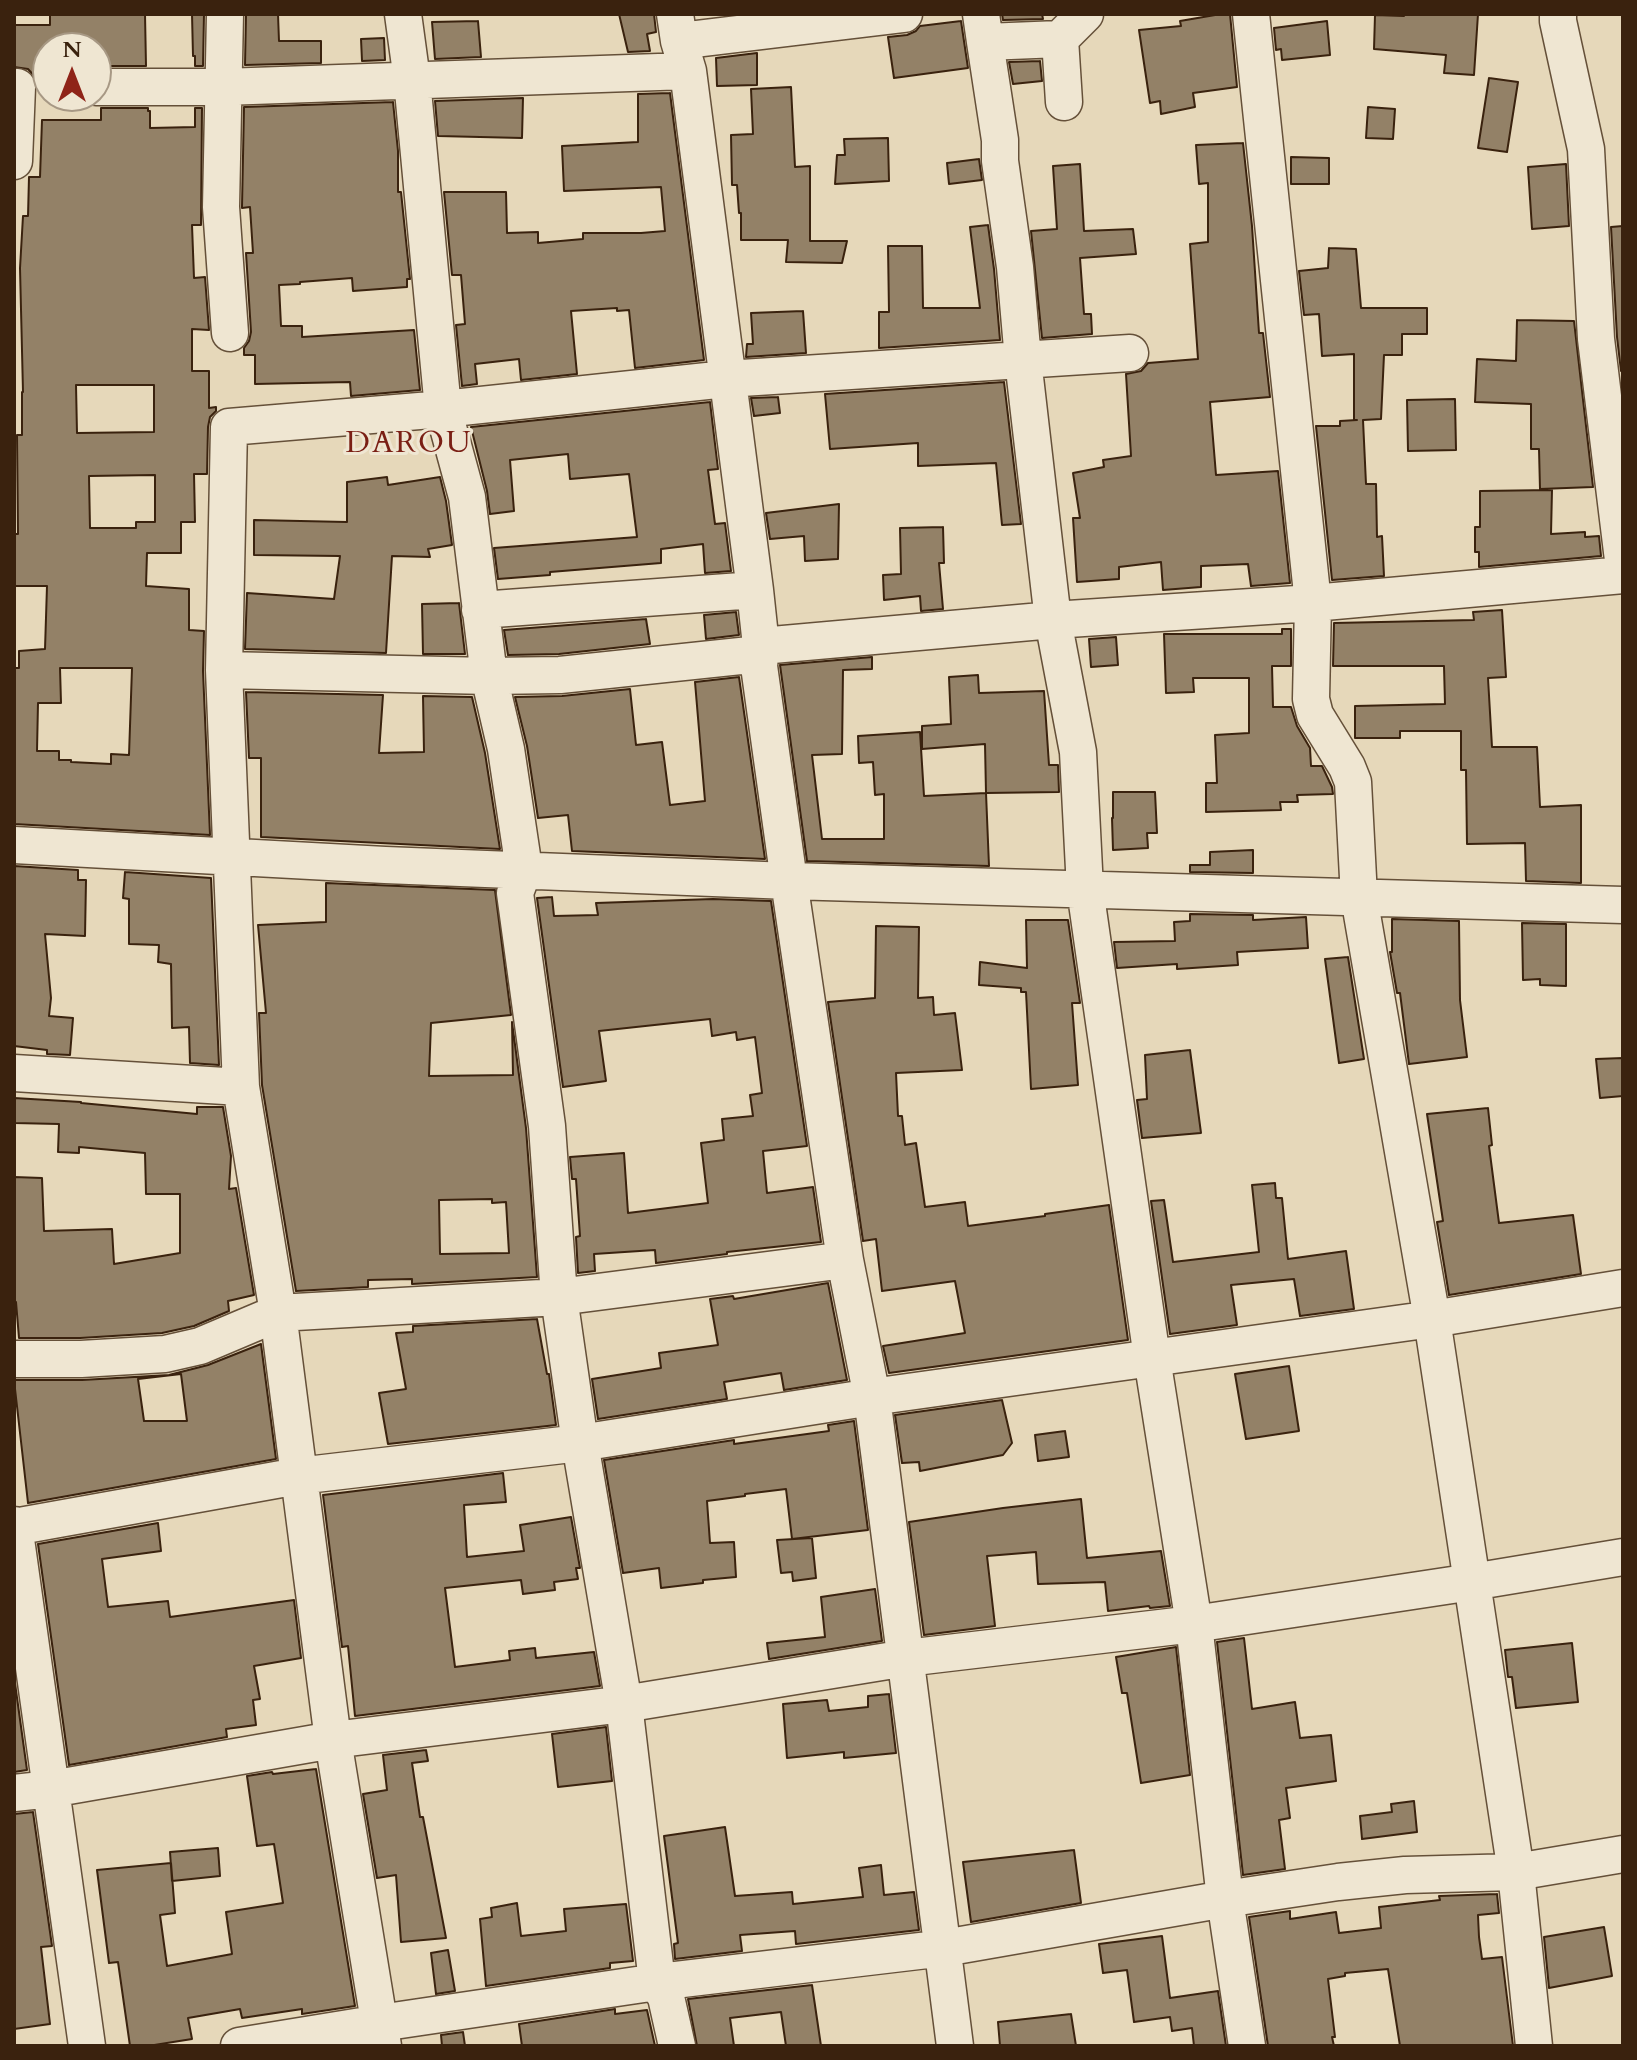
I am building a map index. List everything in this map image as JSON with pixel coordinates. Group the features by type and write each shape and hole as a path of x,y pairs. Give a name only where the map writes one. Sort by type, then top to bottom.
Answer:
{"street":[{"path":"225,14 221,207 230,333"},
{"path":"403,14 443,409 467,497 489,676 506,749 524,869 515,893 547,1126 559,1297 624,1704 657,1982 666,1997 677,2046"},
{"path":"112,87 223,87 412,80 904,14"},
{"path":"1251,14 1313,603 1311,699 1315,715 1353,782 1359,897 1432,1319 1516,1872 1534,2046"},
{"path":"1558,14 1586,149 1596,339 1623,560"},
{"path":"1064,102 1073,27 983,28 1000,140 1053,620 1078,752 1085,889 1152,1358 1194,1624 1225,1899 1247,2046"},
{"path":"681,42 755,590 761,646 759,666 845,1260 872,1397 955,2046"},
{"path":"14,161 26,87"},
{"path":"381,2034 333,1740 278,1313 241,1087 224,670 229,427 443,409 726,379 1130,353"},
{"path":"224,670 560,675 750,655 761,646 1053,620 1313,603 1623,575"},
{"path":"480,610 755,590"},
{"path":"14,845 385,865 789,881 1623,905"},
{"path":"14,1073 241,1087"},
{"path":"14,1359 165,1354 200,1346 278,1313 559,1297 845,1260"},
{"path":"87,2046 14,1527 298,1476 580,1443 872,1397 1432,1319 1623,1288"},
{"path":"14,1793 333,1740 624,1704 906,1658 1194,1624 1623,1557"},
{"path":"239,2046 381,2034 657,1982 944,1948 1225,1899 1371,1878 1516,1872 1623,1854"}],"building":[{"path":"50,14 145,14 146,66 112,66 112,32 32,32 32,74 28,69 14,67 14,25 50,25"},
{"path":"192,14 204,14 203,66 195,66"},
{"path":"246,14 278,14 279,41 321,41 321,63 245,65"},
{"path":"619,14 654,14 656,32 647,34 650,51 628,52"},
{"path":"1002,14 1042,14 1043,19 1003,20"},
{"path":"1230,14 1237,87 1193,93 1195,107 1161,114 1160,101 1150,103 1139,30 1181,26 1180,21"},
{"path":"1478,14 1474,75 1444,73 1446,55 1374,49 1375,15"},
{"path":"478,21 481,57 435,59 432,22"},
{"path":"961,21 968,68 894,78 888,37 907,35 920,26"},
{"path":"1327,21 1330,55 1282,60 1281,49 1276,50 1274,28"},
{"path":"384,38 385,60 362,61 361,39"},
{"path":"757,53 757,85 717,86 716,58"},
{"path":"1040,61 1042,81 1013,84 1009,62"},
{"path":"1489,78 1518,82 1507,152 1478,148"},
{"path":"791,87 795,167 810,166 810,241 847,241 842,263 786,262 788,240 741,240 737,185 732,185 731,135 753,134 751,89"},
{"path":"670,93 704,360 635,368 629,310 571,311 577,374 521,380 519,359 475,364 477,384 462,386 456,325 465,324 461,275 452,275 444,192 506,192 507,233 538,232 538,243 583,239 583,233 665,231 661,187 564,191 562,146 638,142 638,94"},
{"path":"523,98 522,138 438,136 435,101"},
{"path":"393,102 398,192 401,192 410,279 407,279 407,287 353,291 352,278 279,285 281,326 302,326 302,337 414,330 420,390 351,396 350,382 255,384 255,355 244,355 251,332 246,253 253,253 250,207 242,208 244,107"},
{"path":"1368,107 1395,109 1393,139 1366,138"},
{"path":"112,108 148,108 150,128 195,127 195,108 202,108 201,225 192,225 194,278 205,277 209,330 192,329 192,371 209,371 209,408 216,407 216,411 210,417 208,427 207,474 194,474 195,522 181,522 181,553 147,553 146,586 189,589 189,630 204,631 210,835 14,824 14,668 19,668 19,651 45,649 47,586 14,586 14,534 18,534 17,435 22,435 20,268 23,216 28,216 29,177 40,177 42,120 101,120 101,112 112,112","holes":["76,385 154,385 154,432 77,433","155,475 155,522 136,522 136,528 90,528 89,476","60,668 132,668 129,755 111,754 111,764 59,760 59,751 37,751 38,703 61,703"]},
{"path":"888,138 889,181 835,184 837,155 845,155 844,139"},
{"path":"1243,143 1259,333 1263,333 1270,397 1210,402 1216,475 1278,471 1290,583 1251,586 1248,564 1201,566 1201,587 1163,590 1161,562 1119,567 1119,579 1077,582 1073,518 1080,518 1073,473 1104,467 1103,460 1131,456 1126,374 1141,371 1148,363 1198,359 1190,244 1208,242 1208,183 1199,184 1196,145"},
{"path":"1291,157 1329,158 1329,184 1291,184"},
{"path":"979,159 982,180 949,184 947,163"},
{"path":"1080,164 1084,231 1133,229 1136,254 1080,258 1084,314 1091,314 1092,334 1042,338 1031,231 1057,229 1053,166"},
{"path":"1566,164 1569,226 1532,229 1528,167"},
{"path":"988,225 1000,340 879,348 879,312 889,312 888,246 922,246 923,308 980,308 970,227"},
{"path":"1623,226 1623,371 1621,371 1611,227"},
{"path":"1329,248 1356,249 1361,308 1427,308 1427,334 1402,334 1402,355 1384,355 1381,419 1363,420 1366,484 1376,484 1377,537 1382,536 1384,576 1332,580 1316,426 1340,426 1340,421 1357,420 1354,420 1354,354 1322,356 1319,314 1304,315 1299,271 1328,268"},
{"path":"803,311 806,353 746,357 747,344 753,344 751,313"},
{"path":"1517,320 1574,321 1593,487 1540,489 1539,449 1531,449 1531,404 1475,402 1477,359 1516,361"},
{"path":"1004,382 1021,524 1002,525 996,463 918,466 918,443 830,449 825,394"},
{"path":"778,397 780,413 754,416 751,398"},
{"path":"1455,399 1456,450 1408,451 1407,400"},
{"path":"710,402 718,469 708,470 715,524 725,523 731,571 705,573 703,544 661,549 661,563 498,579 494,548 637,537 629,474 570,479 568,454 510,460 514,511 490,514 471,427"},
{"path":"387,477 388,485 440,477 452,545 428,549 430,557 392,556 386,653 245,649 247,593 334,599 340,556 254,555 254,520 347,522 347,482"},
{"path":"1552,490 1551,534 1585,532 1585,537 1599,536 1601,556 1479,567 1479,552 1475,552 1475,527 1480,527 1480,491"},
{"path":"839,504 838,559 805,561 804,536 770,539 766,513"},
{"path":"943,527 944,563 939,563 943,609 921,611 920,596 884,600 883,575 901,574 900,528"},
{"path":"459,603 465,654 423,654 422,604"},
{"path":"1502,610 1506,677 1488,678 1492,747 1537,747 1540,807 1581,805 1581,883 1526,881 1525,843 1467,844 1466,770 1461,770 1461,731 1400,731 1400,738 1355,738 1355,706 1445,704 1444,666 1333,666 1334,623 1474,620 1473,612"},
{"path":"736,612 739,635 706,639 704,615"},
{"path":"646,619 650,644 559,654 508,655 504,630"},
{"path":"1282,629 1291,629 1291,666 1272,666 1273,707 1291,707 1297,726 1310,748 1311,766 1322,766 1333,794 1297,795 1298,802 1280,802 1281,810 1206,812 1206,783 1217,783 1215,735 1249,733 1249,678 1193,678 1194,692 1166,693 1164,634 1282,634"},
{"path":"1116,637 1118,665 1091,667 1089,639"},
{"path":"872,657 872,669 843,670 842,754 812,755 822,839 884,839 884,794 875,795 873,762 859,763 858,736 920,732 924,796 986,793 989,866 807,861 780,665"},
{"path":"978,675 979,693 1044,691 1049,765 1058,765 1059,792 986,793 985,744 922,749 922,726 951,724 949,677"},
{"path":"739,677 765,859 572,851 568,815 538,818 527,746 515,697 630,689 636,745 662,742 670,805 705,801 695,682"},
{"path":"246,692 383,695 379,753 424,752 423,696 472,697 485,753 500,849 261,837 261,758 249,758"},
{"path":"1113,792 1155,792 1157,833 1147,833 1148,848 1113,850"},
{"path":"1253,850 1253,873 1190,872 1190,865 1210,865 1210,852"},
{"path":"14,866 78,870 78,880 86,880 85,936 45,934 51,998 49,1016 73,1018 70,1055 47,1054 47,1050 14,1046"},
{"path":"125,872 211,878 219,1065 190,1063 189,1027 172,1028 171,964 158,962 159,945 129,944 129,899 123,898"},
{"path":"326,883 495,890 511,1015 431,1023 429,1076 513,1075 512,1022 526,1128 537,1277 412,1284 412,1279 368,1280 368,1287 296,1291 262,1085 259,1013 266,1013 258,925 326,922","holes":["492,1199 492,1203 506,1202 509,1253 440,1254 439,1200"]},
{"path":"552,897 554,916 598,915 596,903 713,899 771,901 807,1146 763,1151 767,1193 813,1187 821,1242 656,1263 655,1250 594,1254 595,1271 578,1273 576,1237 580,1236 576,1179 572,1179 570,1157 624,1153 628,1213 708,1203 701,1143 724,1140 722,1119 753,1116 750,1095 762,1093 755,1037 737,1040 736,1032 712,1036 710,1019 599,1031 606,1081 563,1087 537,898"},
{"path":"1190,914 1253,915 1253,920 1306,917 1308,948 1237,952 1238,965 1177,969 1177,964 1117,968 1114,942 1175,941 1174,922 1190,921"},
{"path":"1392,919 1459,921 1460,1000 1467,1057 1409,1064 1400,993 1397,993 1390,952"},
{"path":"1026,920 1068,920 1080,1003 1072,1003 1078,1085 1031,1089 1026,992 1021,992 1021,988 979,985 980,962 1027,968"},
{"path":"1522,923 1566,924 1566,986 1540,985 1540,979 1523,980"},
{"path":"876,926 919,927 918,998 933,997 934,1015 955,1013 962,1070 896,1073 898,1116 902,1116 905,1145 916,1143 925,1207 965,1202 968,1226 1109,1205 1128,1340 889,1373 883,1346 965,1333 955,1281 882,1291 876,1239 863,1241 828,1002 875,998"},
{"path":"1348,957 1364,1059 1339,1063 1325,959"},
{"path":"1190,1050 1201,1133 1142,1138 1137,1100 1147,1099 1145,1055"},
{"path":"1623,1058 1623,1096 1600,1098 1596,1059"},
{"path":"14,1098 197,1114 197,1107 223,1107 231,1156 229,1189 236,1188 254,1295 228,1301 229,1311 194,1326 162,1333 19,1338 14,1303 14,1177 42,1178 44,1231 112,1229 114,1264 180,1253 180,1194 146,1194 145,1153 79,1147 79,1153 58,1152 59,1124 14,1123"},
{"path":"1488,1108 1492,1145 1489,1146 1499,1223 1573,1215 1581,1274 1449,1295 1437,1222 1443,1221 1427,1114"},
{"path":"1275,1183 1276,1198 1282,1198 1288,1259 1346,1251 1354,1309 1300,1316 1294,1279 1231,1285 1237,1325 1170,1334 1151,1201 1164,1200 1173,1262 1259,1252 1252,1185"},
{"path":"828,1283 847,1380 784,1390 781,1373 724,1382 727,1399 598,1419 592,1379 661,1368 659,1353 718,1345 710,1299 733,1296 734,1299"},
{"path":"537,1319 556,1425 388,1444 379,1393 406,1389 396,1333 413,1332 413,1326"},
{"path":"261,1344 276,1459 28,1503 14,1380 169,1375 208,1365","holes":["181,1374 187,1421 144,1421 138,1379"]},
{"path":"1289,1366 1299,1431 1246,1439 1235,1374"},
{"path":"1002,1400 1012,1443 1003,1455 920,1471 919,1462 902,1463 895,1415"},
{"path":"854,1421 868,1530 792,1539 786,1489 745,1494 707,1501 710,1543 734,1542 736,1577 661,1588 659,1568 623,1573 604,1460 734,1440 734,1444 829,1431 828,1425"},
{"path":"1065,1431 1069,1457 1038,1461 1035,1435"},
{"path":"503,1473 506,1502 464,1505 467,1557 524,1551 520,1525 571,1517 580,1568 576,1568 578,1579 554,1582 555,1590 523,1594 521,1580 445,1588 455,1667 510,1660 509,1651 535,1648 536,1658 594,1652 600,1686 355,1716 348,1646 342,1647 323,1495"},
{"path":"1081,1499 1087,1558 1161,1551 1170,1606 1108,1611 1105,1582 1038,1584 1036,1552 987,1556 995,1626 924,1635 909,1522"},
{"path":"158,1523 161,1551 102,1559 108,1607 168,1601 170,1617 294,1600 301,1658 254,1666 260,1699 253,1700 256,1725 226,1729 227,1737 69,1765 38,1544"},
{"path":"812,1538 816,1578 793,1581 792,1572 781,1573 777,1540"},
{"path":"875,1589 882,1641 769,1659 767,1643 825,1637 821,1597"},
{"path":"1244,1638 1252,1709 1295,1702 1300,1738 1331,1735 1336,1781 1286,1788 1290,1818 1279,1820 1285,1869 1243,1875 1217,1642"},
{"path":"1572,1643 1578,1702 1516,1708 1505,1650"},
{"path":"1176,1647 1190,1775 1141,1783 1127,1693 1122,1693 1116,1657"},
{"path":"14,1676 27,1770 14,1772"},
{"path":"889,1694 896,1753 844,1758 844,1752 787,1758 783,1704 827,1700 829,1711 868,1707 868,1696"},
{"path":"606,1727 612,1781 558,1787 552,1734"},
{"path":"426,1750 428,1761 412,1763 420,1817 423,1817 446,1938 401,1942 396,1875 377,1878 363,1794 387,1790 383,1755"},
{"path":"316,1769 355,2006 302,2014 302,2009 242,2018 240,2009 188,2018 192,2039 130,2046 118,1962 109,1963 97,1870 171,1863 175,1913 160,1915 167,1966 232,1954 226,1912 283,1903 274,1844 257,1846 247,1776"},
{"path":"1414,1801 1417,1832 1362,1839 1360,1816 1392,1812 1391,1804"},
{"path":"33,1812 52,1946 41,1947 50,2024 14,2029 14,1814"},
{"path":"725,1827 735,1896 792,1892 793,1904 863,1897 859,1868 881,1865 884,1895 914,1892 919,1930 796,1944 795,1931 740,1935 742,1951 675,1959 674,1944 678,1943 664,1836"},
{"path":"218,1848 220,1876 172,1881 170,1852"},
{"path":"1074,1850 1081,1903 971,1922 963,1862"},
{"path":"1497,1894 1499,1913 1478,1915 1479,1937 1482,1959 1502,1957 1513,2046 1400,2046 1388,1969 1345,1973 1345,1976 1328,1979 1334,2046 1268,2046 1249,1917 1290,1911 1290,1919 1336,1912 1339,1933 1381,1928 1379,1907 1440,1900 1439,1896"},
{"path":"517,1903 521,1936 566,1931 564,1909 626,1904 633,1961 610,1963 610,1968 486,1986 480,1919 492,1917 491,1908"},
{"path":"1604,1927 1612,1976 1549,1988 1544,1937"},
{"path":"1162,1936 1170,1998 1218,1991 1226,2046 1194,2046 1192,2028 1172,2031 1170,2017 1134,2022 1127,1970 1103,1973 1099,1944"},
{"path":"448,1950 455,1991 436,1994 431,1953"},
{"path":"812,1985 821,2046 786,2046 781,2012 730,2018 734,2046 697,2046 688,1999"},
{"path":"615,2009 615,2014 647,2010 655,2046 522,2046 519,2024"},
{"path":"1071,2014 1076,2046 1000,2046 998,2022"},
{"path":"463,2032 465,2046 442,2046 441,2035"}],"district":[{"name":"DAROU","path":"409,445"}]}
